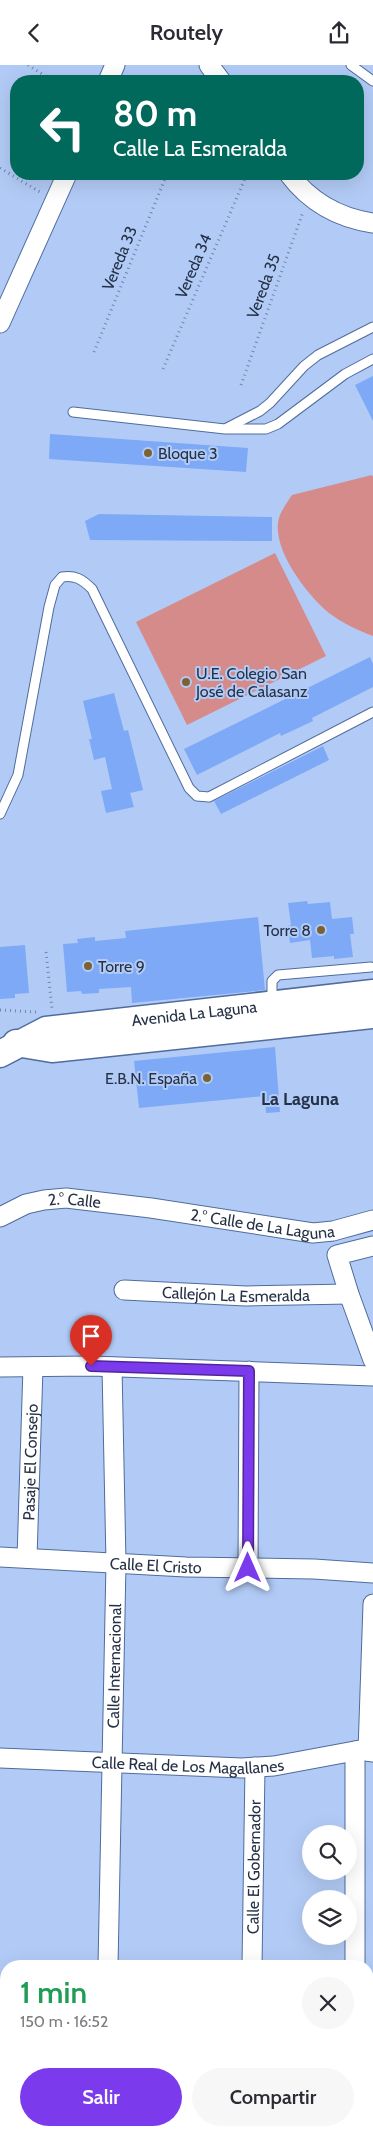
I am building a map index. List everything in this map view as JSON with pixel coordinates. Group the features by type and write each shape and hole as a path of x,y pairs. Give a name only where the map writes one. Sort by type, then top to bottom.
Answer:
{"street":[{"path":"0,323 64,180"},
{"path":"295,180 309,195 324,206 348,219 373,223"},
{"name":"Avenida La Laguna","path":"6,1047 46,1030 373,993"},
{"name":"Avenida La Laguna","path":"6,1047 52,1049 373,1015"},
{"name":"2.° Calle","path":"0,1217 26,1204 44,1199 66,1198 151,1208"},
{"name":"2.° Calle de La Laguna","path":"151,1208 313,1233 333,1231 373,1220"},
{"name":"2.° Calle de La Laguna","path":"349,1294 337,1255 373,1246"},
{"name":"Callejón La Esmeralda","path":"124,1290 246,1296 349,1294"},
{"path":"349,1294 373,1360"},
{"path":"0,1367 112,1367 373,1376"},
{"name":"Pasaje El Consejo","path":"27,1558 33,1367"},
{"name":"Calle Internacional","path":"108,1960 116,1563 112,1367"},
{"path":"248,1568 249,1371"},
{"name":"Calle El Cristo","path":"0,1557 373,1573"},
{"path":"356,1960 373,1604"},
{"name":"Calle Real de Los Magallanes","path":"0,1758 255,1767 274,1766 365,1751"},
{"name":"Calle El Gobernador","path":"252,1960 255,1767"}],"lane":[{"path":"352,65 373,81"},
{"path":"225,429 260,411 270,403 304,366 318,355 373,327"},
{"path":"73,412 225,429 266,429 278,425 344,374 373,359"},
{"path":"0,814 18,775 49,607 55,585 62,577 72,575 83,580 92,589 190,788 197,796 209,797 373,712"},
{"path":"272,1005 272,981 278,975 371,967"}],"path":[{"path":"28,65 44,75"},
{"path":"19,180 55,201"},
{"name":"Vereda 33","path":"94,352 165,180"},
{"name":"Vereda 34","path":"163,369 243,180"},
{"name":"Vereda 35","path":"241,385 309,195"},
{"path":"46,952 52,1013"}],"shaded area":[{"path":"372,475 373,636 334,617 310,594 284,554 278,527 280,515 292,495"},
{"path":"275,553 326,656 187,725 136,622"}],"building":[{"path":"373,376 373,421 355,385"},
{"name":"Bloque 3","path":"50,434 248,448 246,472 49,459"},
{"path":"99,514 272,517 272,541 90,540 85,521"},
{"path":"370,657 373,664 373,687 312,718 313,721 281,736 280,733 197,775 184,749"},
{"path":"114,693 124,731 128,730 143,790 130,793 134,807 106,813 101,791 112,789 105,757 94,760 89,739 92,739 83,701"},
{"path":"323,746 329,760 221,814 214,801"},
{"name":"Torre 8","path":"307,901 308,904 330,902 332,919 352,917 354,934 350,934 353,957 334,959 334,956 312,958 310,940 290,943 288,926 291,925 288,903"},
{"path":"258,917 265,990 132,1003 131,987 99,989 99,993 82,994 81,991 67,992 63,944 78,943 77,939 95,937 95,941 126,938 125,931"},
{"path":"25,945 29,993 15,994 15,998 0,999 0,947"},
{"name":"E.B.N. España","path":"275,1047 280,1112 266,1113 265,1096 139,1108 134,1061"}],"place":[{"name":"Bloque 3","path":"148,453"},
{"name":"U.E. Colegio San José de Calasanz","path":"186,682"},
{"name":"Torre 8","path":"321,930"},
{"name":"Torre 9","path":"88,966"},
{"name":"E.B.N. España","path":"207,1078"}],"district":[{"name":"La Laguna","path":"300,1099"}],"route":[{"path":"91,1366 249,1371 248,1568"}]}
